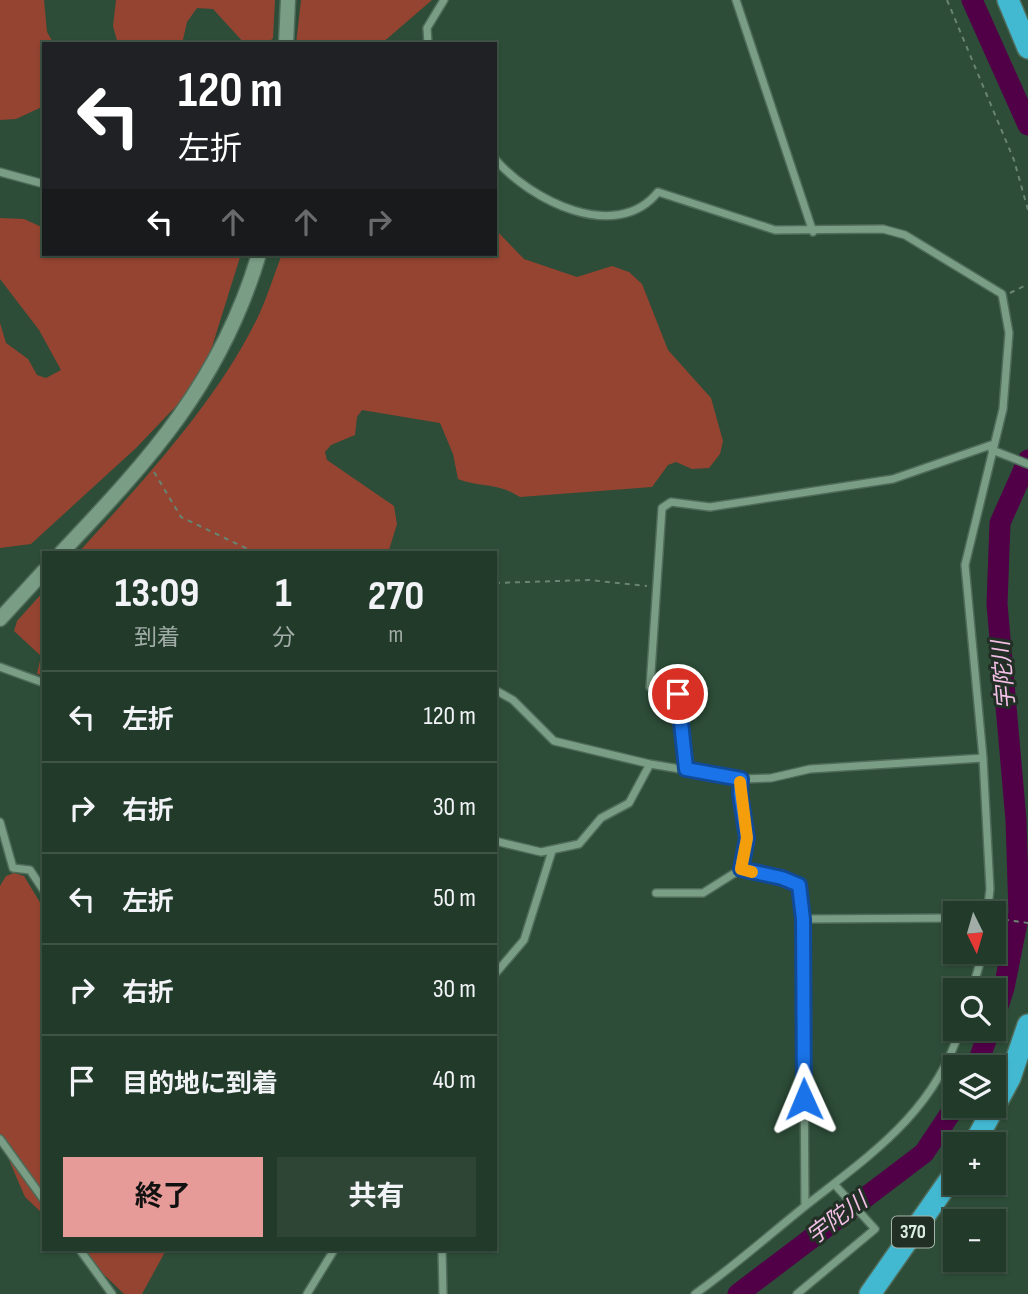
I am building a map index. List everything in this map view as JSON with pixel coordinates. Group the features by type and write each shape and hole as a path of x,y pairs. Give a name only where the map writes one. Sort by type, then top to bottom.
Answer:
{"highway":[{"path":"1008,0 1028,48"},
{"path":"981,1132 1010,1079 1028,1025"},
{"name":"370","path":"870,1294 943,1190"}],"street":[{"path":"286,42 288,0"},
{"path":"428,42 427,28 444,0"},
{"path":"736,0 813,232"},
{"path":"497,161 512,179 538,195 580,211 610,217 649,203 658,192 775,230 813,232 883,229 905,235 955,263 1003,296 1009,333 1003,409 965,565 983,758 989,901"},
{"path":"0,172 42,183"},
{"path":"63,551 147,460 180,419 216,362 238,317 258,256"},
{"path":"686,769 678,694 650,687 655,587 663,508 671,502 710,507 893,479 995,449 1028,464"},
{"path":"0,619 42,573"},
{"path":"0,667 42,682"},
{"path":"497,691 513,700 554,741 650,764 741,779 771,778 810,769 983,758"},
{"path":"497,842 515,848 552,851 579,844 601,818 629,803 650,764"},
{"path":"656,893 703,894 741,869 747,838 740,794 741,779"},
{"path":"0,822 13,868 30,870 42,888"},
{"path":"497,972 524,940 552,851"},
{"path":"741,869 782,878 799,885 803,919 805,1206"},
{"path":"803,919 943,918"},
{"path":"695,1294 729,1270 805,1206 836,1186 911,1120 951,1060 957,1041"},
{"path":"0,1139 42,1197"},
{"path":"797,1294 875,1229 836,1186"},
{"path":"81,1251 112,1294"},
{"path":"306,1294 333,1251"},
{"path":"442,1251 443,1294"}],"path":[{"path":"947,0 1014,160 1028,210"},
{"path":"1003,296 1028,284"},
{"path":"147,460 181,517 252,551"},
{"path":"497,583 589,580 655,587"},
{"path":"1006,920 1028,923"}],"shaded area":[{"path":"0,0 44,0 47,32 53,42 42,42 42,107 16,119 0,120"},
{"path":"116,0 275,0 273,38 269,42 243,42 213,9 197,8 187,22 182,42 117,42 113,26"},
{"path":"301,0 432,0 383,42 296,42"},
{"path":"0,218 24,219 42,227 42,256 240,256 202,379 136,448 31,544 0,548 0,323 6,343 28,359 37,375 46,378 61,370 39,330 0,279"},
{"path":"497,231 524,259 577,277 612,266 629,272 642,284 668,350 711,398 723,441 720,454 709,468 692,469 676,462 668,465 652,487 520,497 504,489 458,479 453,454 440,423 362,410 357,417 355,435 331,445 325,452 327,460 394,506 397,524 389,551 80,551 199,412 240,351 267,295 281,256 497,256"},
{"path":"42,593 42,675 37,674 41,656 14,631 17,621"},
{"path":"14,873 24,876 42,906 42,1213 25,1197 0,1139 0,886 6,876"},
{"path":"80,1251 165,1251 142,1294 124,1294"}],"waterway":[{"name":"宇陀川","path":"972,0 1028,125"},
{"name":"宇陀川","path":"1006,978 1019,913 1016,820 997,604 1000,523 1028,460"},
{"name":"宇陀川","path":"981,1055 986,1041"},
{"name":"宇陀川","path":"738,1294 924,1153 947,1118"}],"slow traffic":[{"path":"740,782 747,838 741,869 752,872"}],"route":[{"path":"678,694 686,769 741,779 740,794 747,838 741,869 782,878 799,885 803,919 804,1099"}]}
